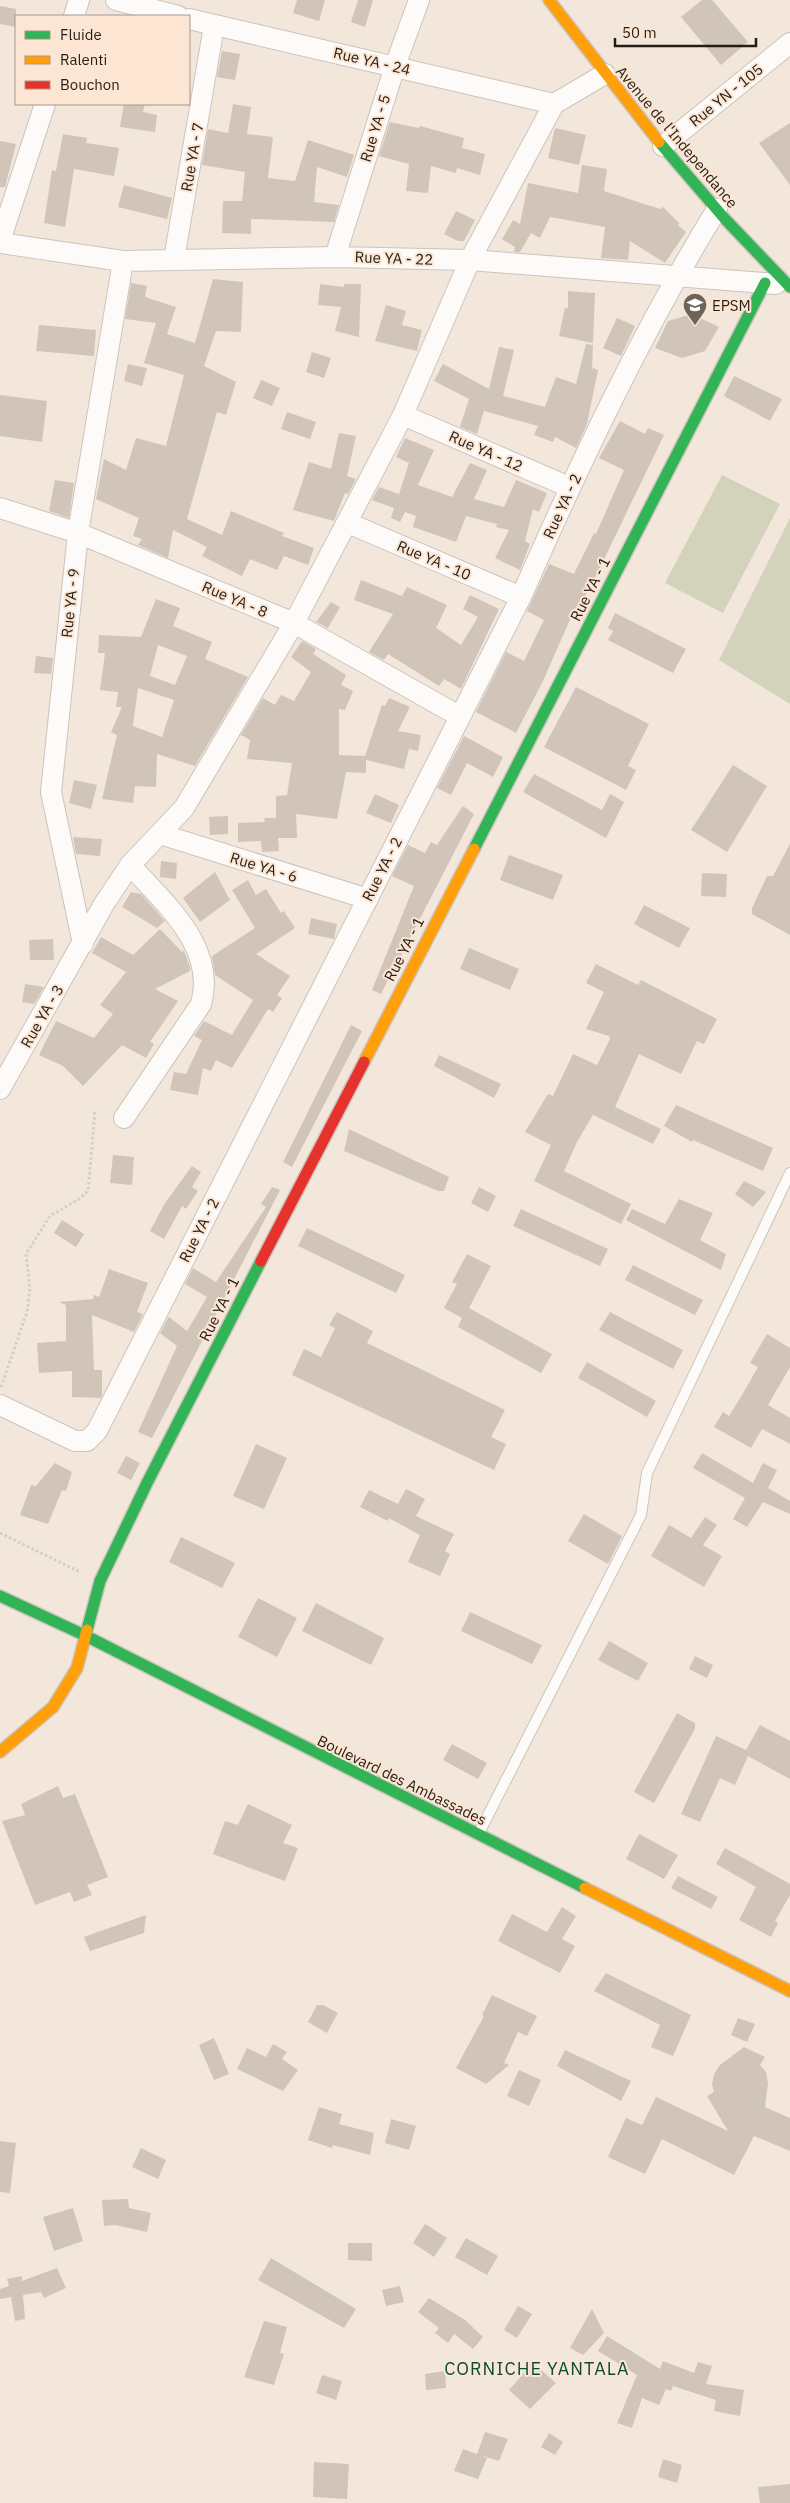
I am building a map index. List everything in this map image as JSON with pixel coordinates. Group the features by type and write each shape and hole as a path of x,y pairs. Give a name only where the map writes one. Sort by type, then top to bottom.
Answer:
{"main road":[{"name":"Avenue de l'Independance","path":"558,3 605,74 662,146 716,209 789,286"},
{"name":"Rue YA - 1","path":"0,1752 53,1707 77,1668 84,1635 100,1581 147,1483 765,283"},
{"name":"Boulevard des Ambassades","path":"0,1596 84,1635 790,1991"}],"street":[{"path":"74,15 79,0"},
{"path":"116,0 174,15"},
{"name":"Rue YA - 5","path":"335,257 395,66 419,0"},
{"name":"Rue YA - 24","path":"190,19 554,104"},
{"name":"Rue YA - 7","path":"174,259 214,26"},
{"name":"Rue YN - 105","path":"662,146 790,43"},
{"path":"554,104 605,74"},
{"name":"Rue YA - 3","path":"0,1089 104,904 130,865 184,808 294,624 403,415 470,260 554,104"},
{"path":"0,242 45,105"},
{"name":"Rue YA - 2","path":"0,1405 76,1441 87,1441 92,1438 368,899 520,597 569,487 675,278 716,209"},
{"name":"Rue YA - 22","path":"0,242 123,261 335,257 470,260 789,286"},
{"name":"Rue YA - 9","path":"83,944 51,792 78,534 123,261"},
{"name":"Rue YA - 12","path":"403,415 569,487"},
{"name":"Rue YA - 8","path":"0,508 78,534 294,624 459,716"},
{"name":"Rue YA - 10","path":"348,522 520,597"},
{"name":"Rue YA - 6","path":"160,834 368,899"},
{"path":"124,1118 201,1004 206,988 205,971 198,947 179,921 130,865"}],"lane":[{"path":"479,1835 641,1515 647,1473 790,1174"}],"path":[{"path":"0,1389 27,1312 30,1289 26,1254 50,1216 80,1199 88,1190 95,1111"},
{"path":"0,1533 100,1581"}],"green space":[{"path":"722,475 780,504 723,613 665,583"},
{"path":"790,518 790,704 719,660"}],"building":[{"path":"297,0 325,0 319,21 293,13"},
{"path":"358,0 373,0 365,27 351,22"},
{"path":"702,0 712,0 748,42 721,65 681,17"},
{"path":"0,6 16,9 15,27 0,24"},
{"path":"222,51 240,54 235,80 217,77"},
{"path":"233,104 251,107 247,134 273,137 268,178 295,181 308,140 354,155 347,177 317,167 314,202 339,205 334,222 251,219 251,234 222,233 223,201 242,201 245,172 202,165 208,129 228,133"},
{"path":"124,105 145,105 143,112 157,115 155,132 120,127"},
{"path":"390,122 419,128 420,126 464,138 462,148 485,154 480,175 457,168 456,173 431,166 428,193 406,191 409,164 379,156"},
{"path":"790,123 790,185 759,143"},
{"path":"555,128 586,135 579,165 548,158"},
{"path":"63,134 87,138 86,143 119,148 114,176 74,169 65,227 44,223 52,170 56,171"},
{"path":"0,141 16,144 5,187 0,187"},
{"path":"582,165 607,169 604,191 660,209 663,207 679,223 678,225 686,232 665,263 630,241 628,260 601,258 605,227 550,217 540,238 531,233 520,252 514,252 515,247 502,239 513,220 520,224 528,183 578,193"},
{"path":"124,185 172,198 167,219 118,207"},
{"path":"456,211 475,220 464,241 458,241 444,234"},
{"path":"213,279 243,282 241,332 216,331 204,366 236,382 226,415 217,412 187,519 222,535 231,511 284,533 282,536 314,548 308,565 284,556 277,570 250,559 242,576 202,556 207,547 173,530 168,558 138,545 142,539 133,536 139,518 96,499 104,459 126,470 136,438 166,446 184,375 144,363 156,323 125,319 131,283 147,286 145,297 176,307 167,334 195,343"},
{"path":"320,284 344,287 344,284 361,284 359,337 335,331 341,307 318,305"},
{"path":"568,291 595,293 593,343 559,336 565,308 568,308"},
{"path":"386,305 406,311 402,325 422,330 417,351 375,341"},
{"path":"692,314 719,327 705,351 682,358 655,348 668,321"},
{"path":"617,318 635,326 621,356 603,348"},
{"path":"39,325 96,330 94,356 36,351"},
{"path":"586,344 593,345 592,371 593,368 598,370 587,424 576,448 555,437 553,442 534,435 538,426 484,411 477,434 460,427 469,399 434,381 443,364 489,389 499,347 514,350 503,396 545,407 556,377 576,384"},
{"path":"312,352 331,358 324,378 306,372"},
{"path":"128,364 147,368 142,386 124,381"},
{"path":"734,376 782,399 770,421 724,396"},
{"path":"261,380 280,388 272,406 253,398"},
{"path":"0,395 47,401 42,442 0,436"},
{"path":"287,412 316,422 310,439 281,429"},
{"path":"620,421 645,434 648,428 664,435 596,576 574,616 572,615 543,681 516,733 476,712 506,652 524,661 544,620 527,611 549,564 574,574 594,533 596,534 624,470 599,458"},
{"path":"339,433 356,436 347,476 356,479 348,494 345,493 334,521 293,510 309,462 331,469"},
{"path":"405,438 434,450 418,485 452,497 470,463 487,470 474,499 504,507 516,480 547,493 539,512 533,509 525,541 530,544 520,570 495,558 509,530 496,527 497,524 466,516 456,542 413,527 416,516 405,512 400,522 391,518 394,508 372,500 379,487 399,494 409,463 396,457"},
{"path":"55,480 74,483 69,518 49,511"},
{"path":"361,580 402,596 407,587 447,605 436,628 461,645 478,617 463,609 470,595 499,609 461,689 444,679 439,686 388,654 384,660 369,652 393,614 354,600"},
{"path":"156,599 180,608 173,626 212,642 205,659 248,677 195,766 157,754 156,787 135,786 133,803 102,799 117,735 111,732 122,707 116,707 118,692 100,690 105,653 98,653 99,635 141,637","holes":["158,645 187,656 175,685 150,676","138,688 174,700 162,737 133,726"]},
{"path":"331,602 340,607 328,628 316,622"},
{"path":"615,613 686,649 673,673 608,640 613,631 608,628"},
{"path":"302,641 316,649 313,654 346,675 341,685 353,691 345,710 339,709 339,755 365,756 382,705 385,706 389,698 410,707 398,731 421,735 418,751 409,749 404,769 366,760 366,773 346,772 337,819 296,814 297,838 278,838 279,851 262,852 261,841 238,842 238,823 265,822 264,818 276,818 276,796 287,795 292,763 247,759 250,740 241,735 263,698 275,705 281,695 294,701 311,672 291,657"},
{"path":"36,656 53,658 51,674 34,673"},
{"path":"576,687 649,724 628,766 636,770 626,790 544,747"},
{"path":"464,736 503,757 493,777 467,763 451,795 437,788"},
{"path":"733,765 767,786 727,852 691,830"},
{"path":"534,774 602,810 610,794 624,802 606,838 523,792"},
{"path":"74,780 97,785 91,809 69,803"},
{"path":"375,794 399,805 391,823 366,813"},
{"path":"463,806 474,814 381,994 372,990 414,886 392,876 408,845 425,853 431,842 437,845"},
{"path":"228,816 228,834 210,835 209,817"},
{"path":"73,837 102,839 100,856 76,854"},
{"path":"790,844 790,935 752,914 752,908 767,876 773,876"},
{"path":"509,855 563,875 553,900 500,880"},
{"path":"161,861 177,863 176,879 160,877"},
{"path":"215,872 230,900 200,922 183,898"},
{"path":"702,873 727,874 726,897 701,896"},
{"path":"248,880 256,895 266,889 281,913 284,911 295,928 256,954 290,976 277,995 282,998 273,1012 268,1009 232,1068 216,1060 211,1071 203,1068 198,1095 170,1090 174,1072 186,1074 202,1040 194,1036 204,1021 232,1035 253,1000 215,975 212,956 255,928 232,890"},
{"path":"131,892 141,894 165,921 157,928 122,907"},
{"path":"644,905 690,928 679,948 634,924"},
{"path":"311,918 337,924 334,939 308,934"},
{"path":"160,929 182,952 184,951 190,967 190,971 155,989 178,1001 150,1042 154,1044 146,1058 122,1045 83,1086 63,1066 39,1055 56,1021 94,1038 113,1014 100,1005 126,972 92,953 101,937 133,955"},
{"path":"53,939 54,960 30,960 29,940"},
{"path":"469,948 519,969 510,990 460,969"},
{"path":"596,964 638,985 641,980 717,1019 704,1044 697,1041 681,1074 639,1054 615,1107 661,1129 653,1144 593,1115 577,1142 564,1171 631,1204 621,1224 534,1181 551,1145 525,1132 548,1094 553,1096 573,1054 597,1065 610,1039 609,1036 586,1029 604,992 586,983"},
{"path":"25,984 44,987 34,1004 22,1002"},
{"path":"351,1025 362,1031 292,1167 283,1162"},
{"path":"439,1055 501,1084 494,1098 434,1066"},
{"path":"676,1105 773,1148 763,1171 693,1140 692,1142 664,1126"},
{"path":"349,1129 449,1177 444,1191 438,1191 344,1151"},
{"path":"113,1155 134,1157 132,1185 110,1183"},
{"path":"192,1166 201,1172 192,1187 198,1191 186,1209 182,1206 164,1239 150,1231 165,1203"},
{"path":"744,1181 766,1192 753,1207 735,1194"},
{"path":"272,1187 280,1190 152,1438 138,1432 177,1346 160,1333 169,1317 187,1331 207,1297 185,1284 193,1268 216,1282 266,1207 261,1204"},
{"path":"479,1187 496,1196 488,1212 471,1203"},
{"path":"679,1199 713,1213 700,1240 726,1254 721,1270 626,1220 632,1209 665,1224"},
{"path":"521,1209 608,1249 600,1266 513,1226"},
{"path":"62,1220 84,1234 76,1247 54,1233"},
{"path":"307,1228 405,1275 396,1293 298,1246"},
{"path":"467,1254 491,1266 469,1308 552,1354 541,1373 458,1327 462,1318 444,1308 457,1284 452,1282"},
{"path":"633,1265 703,1300 695,1315 625,1280"},
{"path":"109,1269 148,1283 137,1312 143,1314 134,1332 92,1315 94,1370 102,1370 102,1396 101,1398 72,1397 72,1371 39,1373 37,1343 66,1341 66,1305 59,1302 93,1299 94,1295 99,1297"},
{"path":"337,1312 373,1331 367,1343 505,1410 491,1437 506,1444 494,1470 292,1375 304,1349 321,1357 335,1328 329,1325"},
{"path":"610,1312 683,1350 673,1369 599,1330"},
{"path":"767,1334 790,1348 790,1367 768,1405 790,1418 790,1444 762,1429 751,1448 714,1427 723,1412 729,1416 758,1367 750,1363"},
{"path":"587,1362 656,1401 647,1417 578,1378"},
{"path":"256,1444 287,1458 264,1509 233,1496"},
{"path":"702,1453 753,1483 763,1463 777,1470 768,1488 790,1501 790,1514 763,1502 747,1527 733,1519 745,1498 693,1468"},
{"path":"126,1456 140,1463 131,1480 117,1473"},
{"path":"55,1463 72,1472 66,1491 62,1490 48,1524 20,1515 31,1485 36,1486"},
{"path":"406,1489 425,1499 416,1516 454,1534 445,1551 450,1554 440,1576 408,1562 420,1535 389,1518 388,1521 360,1507 369,1490 398,1504"},
{"path":"584,1514 622,1536 608,1564 568,1541"},
{"path":"705,1517 717,1525 703,1545 722,1556 704,1587 651,1556 669,1525 691,1538"},
{"path":"181,1537 235,1563 222,1588 169,1562"},
{"path":"258,1598 297,1618 277,1657 238,1637"},
{"path":"316,1603 384,1638 371,1665 302,1631"},
{"path":"470,1612 542,1645 532,1664 461,1631"},
{"path":"609,1641 648,1663 638,1681 598,1660"},
{"path":"695,1656 713,1665 707,1678 689,1669"},
{"path":"677,1713 695,1723 695,1729 654,1803 634,1792"},
{"path":"760,1725 790,1741 790,1779 748,1756 735,1785 720,1778 700,1822 681,1814 716,1736 746,1750"},
{"path":"452,1744 487,1763 478,1779 443,1760"},
{"path":"58,1786 63,1798 75,1794 108,1877 87,1885 92,1895 74,1902 70,1892 35,1905 2,1821 25,1815 21,1804"},
{"path":"248,1804 292,1825 283,1843 298,1848 285,1881 213,1854 225,1821 238,1825"},
{"path":"639,1834 678,1855 664,1879 626,1859"},
{"path":"725,1848 790,1884 790,1895 775,1921 778,1923 771,1937 739,1920 756,1887 716,1864"},
{"path":"678,1876 718,1897 711,1909 671,1888"},
{"path":"562,1907 576,1916 562,1939 575,1946 560,1973 498,1941 512,1914 547,1932"},
{"path":"146,1915 144,1933 90,1951 84,1937"},
{"path":"606,1973 691,2015 673,2056 651,2047 660,2025 594,1991"},
{"path":"492,1995 537,2016 527,2036 518,2032 504,2063 509,2065 486,2084 456,2068 484,2016 482,2015"},
{"path":"317,2005 323,2005 338,2013 327,2033 308,2022"},
{"path":"738,2018 755,2024 747,2042 731,2035"},
{"path":"214,2038 229,2074 214,2080 199,2045"},
{"path":"273,2044 287,2052 282,2059 298,2070 283,2091 237,2069 247,2048 266,2057"},
{"path":"744,2047 765,2057 760,2065 766,2072 768,2083 765,2107 790,2118 790,2151 754,2136 734,2175 662,2139 645,2174 608,2157 626,2118 642,2125 656,2097 728,2131 707,2096 714,2092 712,2085 714,2074 720,2065"},
{"path":"565,2050 631,2081 621,2101 557,2066"},
{"path":"519,2070 541,2080 529,2106 507,2096"},
{"path":"319,2107 342,2114 339,2124 374,2133 370,2155 333,2145 332,2148 308,2140"},
{"path":"391,2119 416,2126 409,2150 385,2143"},
{"path":"0,2141 16,2143 10,2193 0,2192"},
{"path":"141,2148 166,2160 158,2179 132,2167"},
{"path":"128,2199 129,2208 151,2213 147,2232 115,2225 104,2226 102,2200"},
{"path":"73,2208 83,2241 54,2251 43,2217"},
{"path":"425,2224 447,2238 434,2257 413,2243"},
{"path":"466,2238 498,2256 487,2275 455,2257"},
{"path":"348,2243 372,2243 372,2261 348,2260"},
{"path":"271,2258 356,2309 344,2328 258,2280"},
{"path":"57,2268 66,2288 44,2298 41,2292 23,2295 25,2319 15,2321 11,2297 0,2299 0,2289 9,2286 7,2279 22,2276 22,2281"},
{"path":"400,2286 404,2302 386,2306 382,2290"},
{"path":"429,2298 465,2320 483,2337 473,2349 454,2334 448,2343 435,2333 439,2328 418,2312"},
{"path":"518,2306 532,2314 517,2338 504,2330"},
{"path":"592,2309 604,2333 583,2355 570,2348"},
{"path":"264,2321 287,2327 280,2353 284,2354 274,2385 244,2377"},
{"path":"607,2336 660,2369 663,2361 694,2373 698,2362 712,2366 706,2384 744,2390 740,2416 714,2411 716,2400 673,2386 671,2391 666,2389 659,2405 642,2398 632,2428 617,2423 637,2375 598,2351"},
{"path":"533,2363 556,2383 530,2409 509,2390"},
{"path":"445,2371 446,2388 426,2390 425,2374"},
{"path":"322,2375 342,2381 336,2400 316,2393"},
{"path":"485,2432 508,2439 499,2461 480,2455 487,2458 478,2479 454,2471 463,2449 477,2454"},
{"path":"549,2433 563,2442 555,2455 541,2447"},
{"path":"663,2459 682,2465 677,2483 658,2477"},
{"path":"314,2462 349,2464 347,2499 313,2497"},
{"path":"790,2484 790,2503 760,2503 758,2487"}],"traffic: fast":[{"path":"659,142 725,219 790,287"},
{"path":"474,849 765,283"},
{"path":"87,1630 100,1581 147,1483 261,1261"},
{"path":"0,1596 84,1635 585,1888"}],"traffic: slow":[{"path":"549,0 659,142"},
{"path":"364,1062 474,849"},
{"path":"0,1752 53,1707 77,1668 87,1630"},
{"path":"585,1888 790,1991"}],"traffic: jam":[{"path":"261,1261 364,1062"}],"place":[{"name":"EPSM","path":"695,326"}],"district":[{"name":"CORNICHE YANTALA","path":"537,2368"}]}
